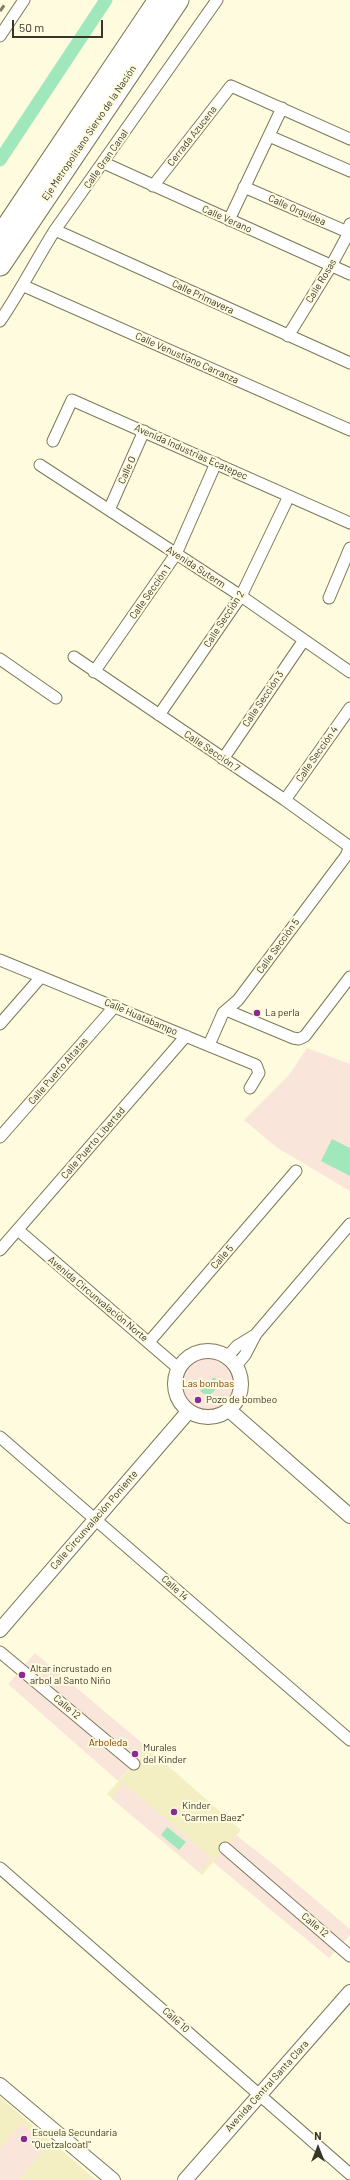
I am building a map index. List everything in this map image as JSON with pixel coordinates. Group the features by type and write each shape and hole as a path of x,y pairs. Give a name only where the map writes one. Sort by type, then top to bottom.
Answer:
{"highway":[{"name":"Eje Metropolitano Siervo de la Nación","path":"0,237 158,0"},
{"name":"Eje Metropolitano Siervo de la Nación","path":"0,265 178,0"}],"street":[{"path":"0,36 24,0"},
{"name":"Calle Gran Canal","path":"0,321 24,286 38,257 55,230 104,163 217,0"},
{"name":"Cerrada Azucena","path":"153,186 231,86 282,108"},
{"path":"229,220 282,108 350,139"},
{"path":"269,136 350,171"},
{"name":"Calle Verano","path":"104,163 350,274"},
{"name":"Calle Orquídea","path":"244,187 349,230"},
{"name":"Calle Primavera","path":"55,230 350,363"},
{"name":"Calle Rosas","path":"288,336 331,266 349,230"},
{"name":"Calle Venustiano Carranza","path":"24,286 350,430"},
{"name":"Avenida Industrias Ecatepec","path":"53,441 72,400 216,462 350,523"},
{"name":"Calle O","path":"109,510 144,431"},
{"name":"Calle Sección 1","path":"94,672 176,554 216,462"},
{"name":"Avenida Suterm","path":"40,465 240,596 350,672"},
{"name":"Calle Sección 2","path":"159,715 240,596 288,496"},
{"path":"329,598 350,548"},
{"name":"Calle Sección 3","path":"223,759 304,640"},
{"name":"Calle Sección 7","path":"74,657 285,800 350,847"},
{"path":"0,659 56,698"},
{"name":"Calle Sección 4","path":"285,800 350,708"},
{"name":"Calle Sección 5","path":"209,1045 220,1018 226,1010 238,1000 346,856 350,847"},
{"name":"Calle Huatabampo","path":"0,960 115,1006 258,1067 258,1077 250,1088"},
{"path":"0,1024 41,977"},
{"path":"226,1010 292,1038 299,1039 305,1036 350,977"},
{"name":"Calle Puerto Altatas","path":"0,1137 115,1006"},
{"name":"Calle Puerto Libertad","path":"0,1250 186,1036"},
{"name":"Calle 5","path":"149,1342 296,1171"},
{"path":"231,1361 245,1355 256,1334 350,1224"},
{"name":"Avenida Circunvalación Norte","path":"18,1230 178,1368"},
{"path":"207,1351 218,1352 231,1361 241,1376 242,1388 238,1399 229,1410 210,1418 188,1412 180,1403 175,1391 174,1379 178,1368 186,1359 196,1353 207,1351"},
{"path":"229,1410 350,1516"},
{"name":"Calle Circunvalación Poniente","path":"0,1630 95,1518 188,1412"},
{"name":"Calle 14","path":"0,1437 350,1740"},
{"name":"Calle 12","path":"0,1652 134,1764"},
{"name":"Calle 12","path":"225,1848 350,1956"},
{"name":"Calle 10","path":"0,1868 350,2174"},
{"name":"Avenida Central Santa Clara","path":"185,2180 350,1992"},
{"path":"0,2085 113,2180"}],"shaded area":[{"path":"332,1139 350,1148 350,1176 321,1161"},
{"path":"214,1377 221,1384 208,1397 200,1391"},
{"name":"Kinder \"Carmen Baez\"","path":"148,1748 241,1830 202,1875 107,1794"},
{"path":"167,1827 186,1842 179,1850 161,1835"},
{"name":"Escuela Secundaria \"Quetzalcoatl\"","path":"0,2097 96,2180 0,2180"}],"green space":[{"path":"307,1048 350,1064 350,1191 276,1147 244,1120 289,1075"},
{"name":"Las bombas","path":"201,1351 215,1351 227,1356 236,1365 241,1377 239,1397 232,1408 215,1417 201,1417 189,1412 180,1403 175,1391 175,1377 180,1365 189,1356"},
{"name":"Arboleda","path":"35,1653 148,1748 118,1781 8,1684"},
{"path":"124,1783 211,1858 199,1872 111,1798"},
{"path":"236,1835 350,1929 350,1935 329,1958 213,1862"},
{"path":"21,2123 47,2145 19,2180 0,2180 0,2149"}],"waterway":[{"path":"0,160 106,0"}],"railway":[{"path":"0,11 8,0"}],"place":[{"name":"La perla","path":"257,1013"},
{"name":"Pozo de bombeo","path":"198,1400"},
{"name":"Altar incrustado en arbol al Santo Niño","path":"22,1675"},
{"name":"Murales del Kinder","path":"135,1754"},
{"name":"Kinder \"Carmen Baez\"","path":"174,1812"},
{"name":"Escuela Secundaria \"Quetzalcoatl\"","path":"24,2139"}]}
